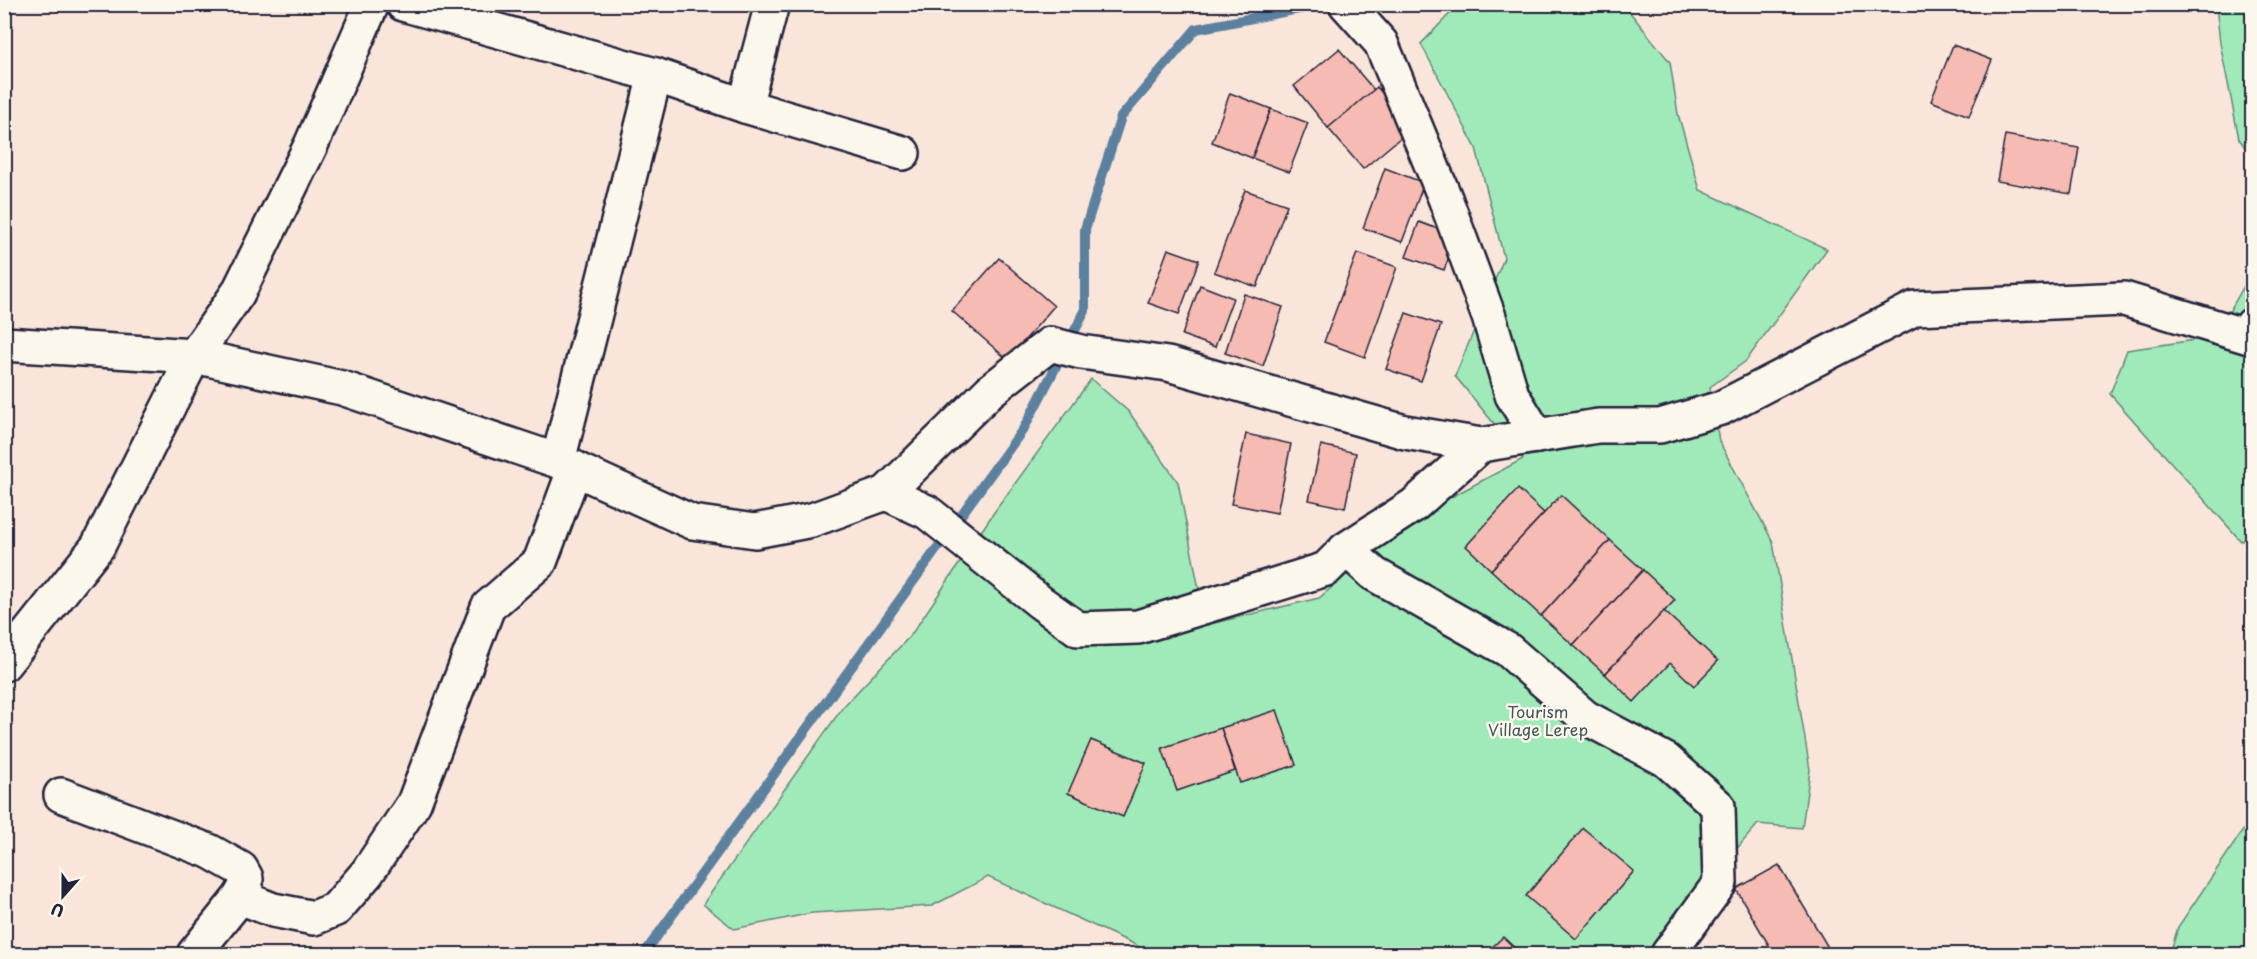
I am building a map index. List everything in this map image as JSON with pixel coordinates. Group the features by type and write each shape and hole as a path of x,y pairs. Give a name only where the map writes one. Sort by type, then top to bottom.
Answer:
{"street":[{"path":"4,664 98,546 194,356 238,293 310,145 372,4"},
{"path":"403,4 655,75 746,106 903,153"},
{"path":"746,106 772,4"},
{"path":"1348,8 1381,43 1449,209 1489,317 1512,395 1537,436"},
{"path":"240,897 273,910 314,918 336,909 367,873 414,803 488,607 540,562 567,465 655,75"},
{"path":"4,344 194,356 342,388 567,465 692,522 755,531 812,520 886,494 990,391 1050,344 1081,352 1168,364 1405,432 1481,446 1598,426 1660,426 1721,408 1915,308 2124,299 2249,337 2253,325"},
{"path":"886,494 927,512 1040,602 1078,629 1138,627 1326,569 1346,549 1414,505 1481,446"},
{"path":"1346,549 1374,574 1508,650 1585,717 1666,760 1718,806 1720,883 1668,954"},
{"path":"61,795 209,851 242,869 246,878 246,886 240,897 194,954"}],"green space":[{"name":"Tourism Village Lerep","path":"1458,5 1624,5 1670,62 1678,114 1700,190 1827,249 1746,361 1710,387 1719,441 1773,542 1810,770 1802,828 1758,824 1646,954 1149,954 1136,945 988,877 932,906 812,913 734,929 703,904 843,707 911,635 995,511 1091,379 1129,412 1178,482 1206,625 1319,598 1419,514 1523,459 1455,376 1504,258 1476,148 1421,44"},
{"path":"2216,5 2252,5 2252,157 2239,139 2220,43"},
{"path":"2252,258 2252,537 2241,541 2110,394 2127,350 2215,337 2245,284"},
{"path":"2252,817 2252,954 2170,954 2178,927"}],"building":[{"path":"1953,45 1992,60 1969,116 1931,101"},
{"path":"1339,49 1374,90 1328,128 1294,86"},
{"path":"1377,87 1412,128 1363,169 1328,128"},
{"path":"1230,93 1271,109 1252,158 1212,142"},
{"path":"1271,109 1308,123 1289,172 1252,158"},
{"path":"2005,135 2079,148 2071,194 1997,181"},
{"path":"1385,168 1424,183 1402,242 1363,228"},
{"path":"1245,190 1287,205 1257,287 1214,272"},
{"path":"1419,222 1457,236 1444,270 1406,257"},
{"path":"1168,249 1199,260 1179,314 1148,303"},
{"path":"1357,253 1397,267 1365,357 1324,342"},
{"path":"999,258 1054,306 1008,360 952,311"},
{"path":"1200,285 1233,298 1215,347 1182,335"},
{"path":"1244,294 1283,307 1263,366 1225,353"},
{"path":"1406,313 1441,325 1421,381 1386,369"},
{"path":"1246,434 1291,444 1277,513 1231,504"},
{"path":"1321,445 1356,453 1345,508 1309,500"},
{"path":"1518,489 1544,513 1491,570 1466,546"},
{"path":"1561,495 1610,540 1541,616 1491,570"},
{"path":"1610,540 1643,570 1573,645 1541,616"},
{"path":"1643,570 1675,600 1605,674 1573,645"},
{"path":"1664,611 1718,661 1694,686 1670,663 1634,702 1605,674"},
{"path":"1277,710 1296,765 1240,783 1221,728"},
{"path":"1221,728 1235,771 1177,791 1162,748"},
{"path":"1091,740 1146,763 1123,817 1068,793"},
{"path":"1583,828 1634,871 1576,939 1526,896"},
{"path":"1779,865 1832,954 1774,954 1736,889"},
{"path":"1503,937 1521,954 1485,954"}],"waterway":[{"path":"644,954 1024,428 1085,311 1085,229 1121,117 1196,29 1325,4"}]}
